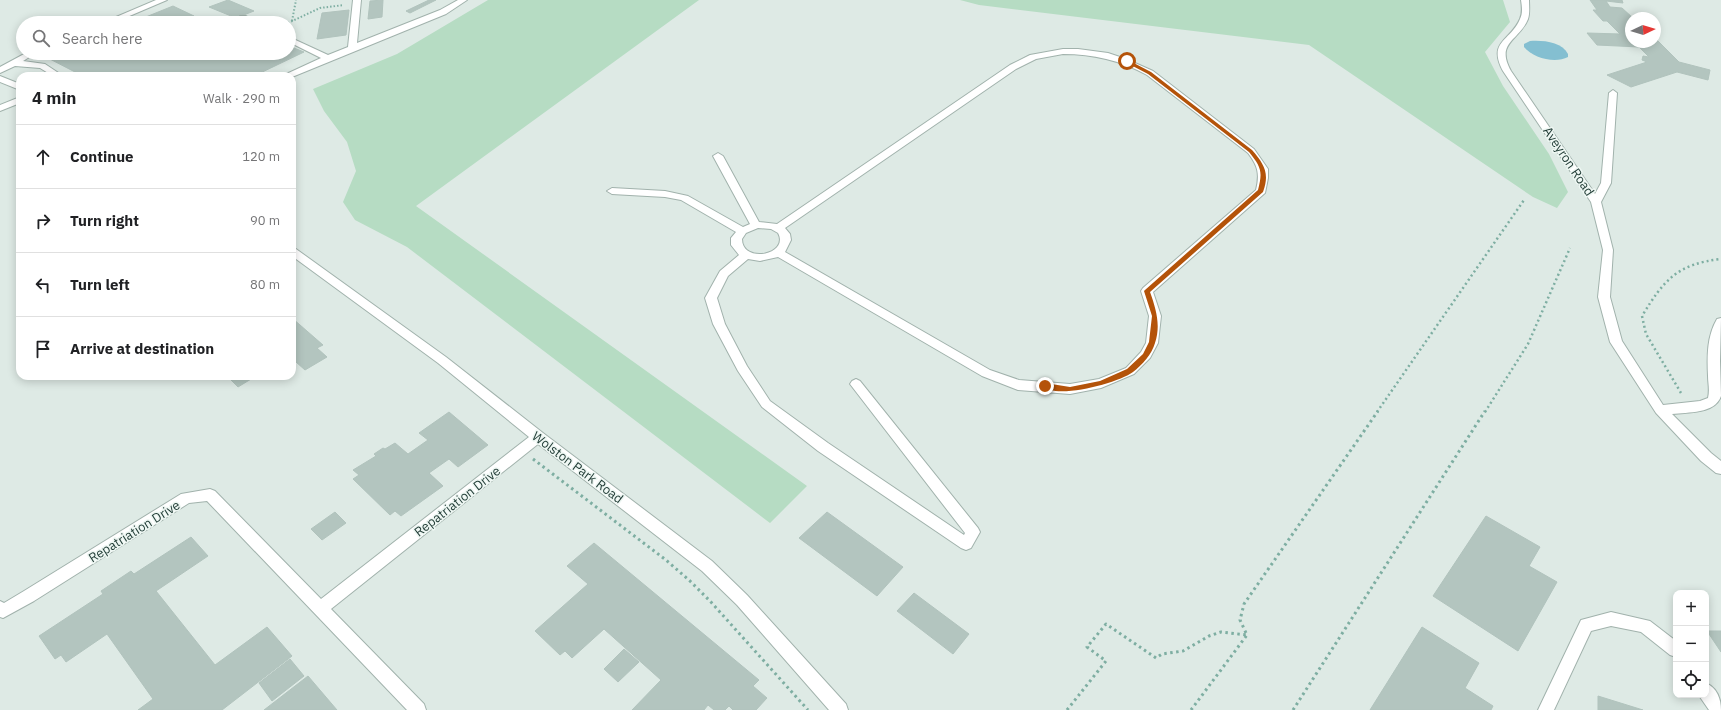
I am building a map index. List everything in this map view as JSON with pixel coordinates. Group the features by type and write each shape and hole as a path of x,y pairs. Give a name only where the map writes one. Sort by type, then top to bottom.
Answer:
{"street":[{"path":"123,16 163,0"},
{"path":"295,72 443,12 463,0"},
{"name":"Aveyron Road","path":"1525,0 1527,7 1525,20 1502,46 1501,58 1507,71 1596,202 1608,250 1604,297 1616,342 1660,410 1706,457 1721,469"},
{"path":"352,48 356,2"},
{"path":"296,42 328,58"},
{"path":"778,228 1013,67 1032,57 1053,53 1091,53 1127,61 1139,67 1162,82 1251,151 1260,162 1264,175 1261,191 1147,291 1155,316 1152,342 1146,355 1130,371 1101,383 1070,389 1018,385 986,373 778,252"},
{"path":"0,70 19,60"},
{"path":"14,63 42,66 52,72"},
{"path":"0,79 16,85"},
{"path":"1596,202 1606,183 1613,93"},
{"path":"0,108 16,102"},
{"path":"718,156 756,225"},
{"path":"612,191 665,194 684,198 742,231"},
{"path":"756,225 778,228 786,237 786,243 778,252 762,257 746,255 739,251 735,241 737,236 742,231 756,225"},
{"name":"Wolston Park Road","path":"296,254 442,360 538,437 707,566 778,638 840,710"},
{"path":"746,255 731,265 721,277 711,298 719,324 742,368 766,404 823,447 966,544 973,532 856,384"},
{"path":"1660,410 1702,406 1713,401 1716,393 1714,349 1721,322"},
{"name":"Repatriation Drive","path":"320,609 538,437"},
{"name":"Repatriation Drive","path":"0,608 3,611 29,596 186,498 210,495 418,710"},
{"path":"1546,710 1586,625 1611,619 1645,626 1673,648"},
{"path":"1709,696 1718,710"}],"path":[{"path":"293,16 296,0"},
{"path":"296,19 320,8 356,2"},
{"path":"1247,635 1240,620 1244,604 1524,200"},
{"path":"1293,710 1528,344 1570,248"},
{"path":"1689,407 1646,334 1642,316 1663,282 1685,267 1708,260 1721,259"},
{"path":"522,450 666,560 690,581 710,601 808,710"},
{"path":"1067,710 1106,661 1087,648 1106,624 1156,658 1162,654 1183,651 1209,636 1221,632 1247,635"},
{"path":"1191,710 1247,635"}],"green space":[{"path":"488,0 699,0 416,206 807,486 770,523 407,247 355,220 343,202 356,171 347,142 324,111 313,89 397,54"},
{"path":"960,0 1503,0 1510,22 1485,52 1503,86 1549,154 1568,192 1557,208 1533,197 1309,45 979,5"}],"water":[{"path":"1530,41 1541,41 1557,44 1565,50 1568,57 1551,60 1538,57 1524,47 1524,44"}],"building":[{"path":"228,0 254,11 241,16 231,16 209,7"},
{"path":"383,0 382,17 368,19 370,1"},
{"path":"429,0 436,0 410,13 406,11"},
{"path":"1590,0 1622,0 1623,3 1606,1 1610,7 1622,8 1626,12 1625,12 1625,46 1597,45 1587,33 1620,34 1607,21 1603,21 1593,10 1597,10"},
{"path":"173,6 194,16 148,16"},
{"path":"349,10 346,35 317,39 322,13"},
{"path":"1661,44 1679,62 1710,70 1708,80 1677,72 1631,87 1607,75 1647,62 1642,60 1643,56 1649,57 1640,48 1661,48"},
{"path":"296,49 304,52 296,56"},
{"path":"52,60 287,60 262,72 75,72"},
{"path":"296,321 323,345 317,348 327,357 305,370 296,362"},
{"path":"231,380 249,380 238,387"},
{"path":"449,412 488,445 458,467 449,459 429,473 443,486 401,516 395,511 390,515 353,479 359,475 353,470 376,456 374,454 383,448 385,449 395,443 408,454 428,440 419,433"},
{"path":"335,512 346,523 322,540 311,529"},
{"path":"827,512 903,567 877,596 799,538"},
{"path":"1486,516 1540,547 1529,566 1557,582 1518,651 1433,596"},
{"path":"191,537 208,556 156,591 215,665 267,627 292,656 222,710 138,710 153,699 107,634 66,662 61,655 55,659 39,636 103,594 101,591 131,571 134,574"},
{"path":"594,543 759,680 753,686 767,698 756,710 733,710 729,706 725,710 714,710 708,705 704,710 632,710 661,680 604,629 572,658 565,651 560,655 535,631 588,584 567,566"},
{"path":"914,593 969,634 953,654 897,611"},
{"path":"1422,627 1479,663 1465,688 1493,706 1491,710 1370,710"},
{"path":"1709,631 1721,631 1721,652 1709,634"},
{"path":"624,649 639,662 618,682 604,669"},
{"path":"290,659 304,676 272,701 259,683"},
{"path":"308,676 337,710 264,710"},
{"path":"1598,696 1643,710 1598,710"}],"route":[{"path":"1045,386 1070,389 1101,383 1130,371 1146,355 1152,342 1155,316 1147,291 1261,191 1264,175 1260,162 1251,151 1150,73 1127,61"}]}
